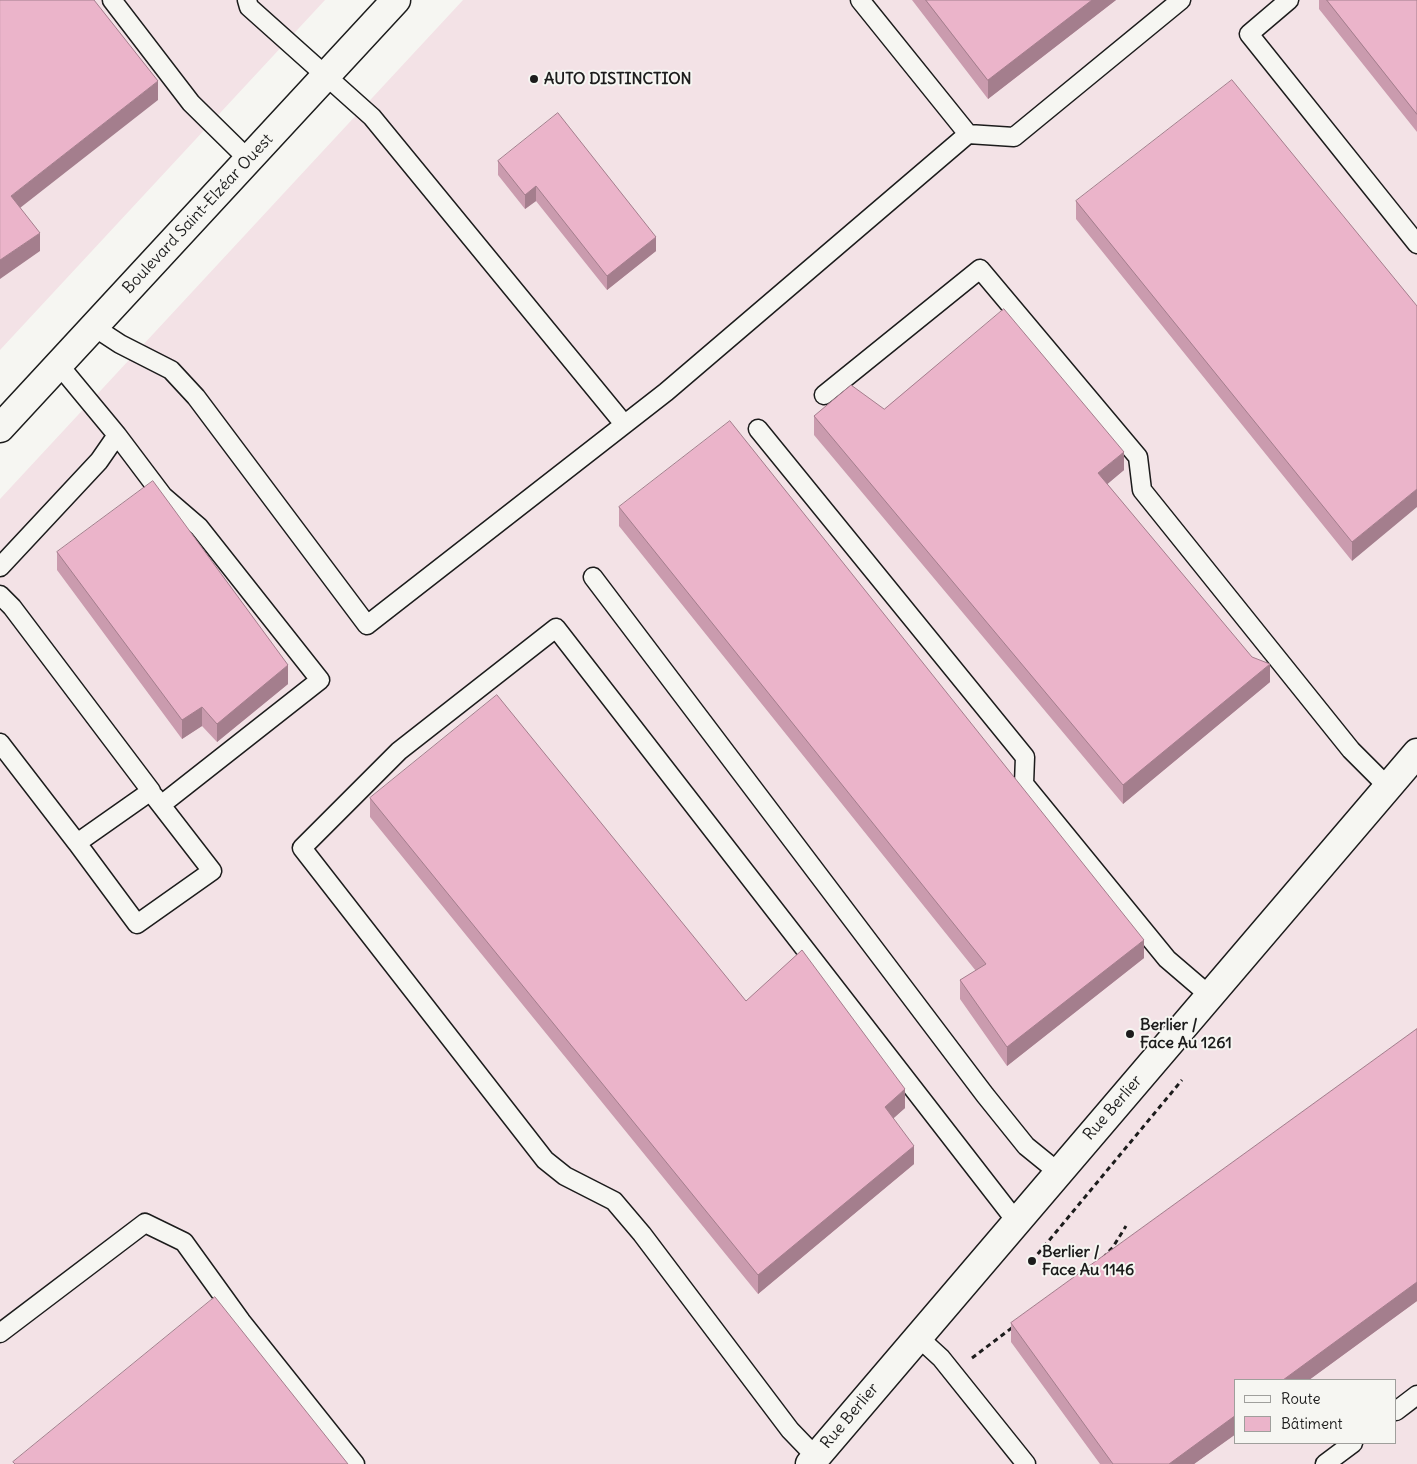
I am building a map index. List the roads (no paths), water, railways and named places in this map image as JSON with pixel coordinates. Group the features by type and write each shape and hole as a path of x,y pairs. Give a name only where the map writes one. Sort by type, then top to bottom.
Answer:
{"street":[{"name":"Boulevard Saint-Elzéar Ouest","path":"0,428 396,0"},
{"name":"Rue Berlier","path":"813,1460 1417,753"}],"lane":[{"path":"112,0 191,103 249,160"},
{"path":"247,0 248,7 327,75 372,117 624,424"},
{"path":"860,0 968,134"},
{"path":"94,327 120,344 171,370 182,381 367,625 666,392 968,134 1014,137 1181,0"},
{"path":"1289,0 1249,34 1417,244"},
{"path":"824,395 980,269 1138,457 1142,490 1351,750 1388,787"},
{"path":"59,365 163,496 199,527 320,680 156,798 77,844"},
{"path":"758,429 1025,757 1024,784 1167,958 1209,995"},
{"path":"0,567 99,461 117,436"},
{"path":"593,577 985,1095 1026,1146 1058,1172"},
{"path":"0,743 137,924 212,871 4,606"},
{"path":"813,1460 642,1234 614,1201 565,1176 546,1160 302,848 398,751 556,628 1016,1221"},
{"path":"0,1333 145,1223 184,1242 242,1321 355,1464"},
{"path":"917,1336 941,1358 1026,1464"},
{"path":"1397,1410 1417,1395"},
{"path":"1325,1464 1352,1444"}],"place":[{"name":"AUTO DISTINCTION","path":"534,79"},
{"name":"Berlier / Face Au 1261","path":"1130,1034"},
{"name":"Berlier / Face Au 1146","path":"1032,1261"}]}
